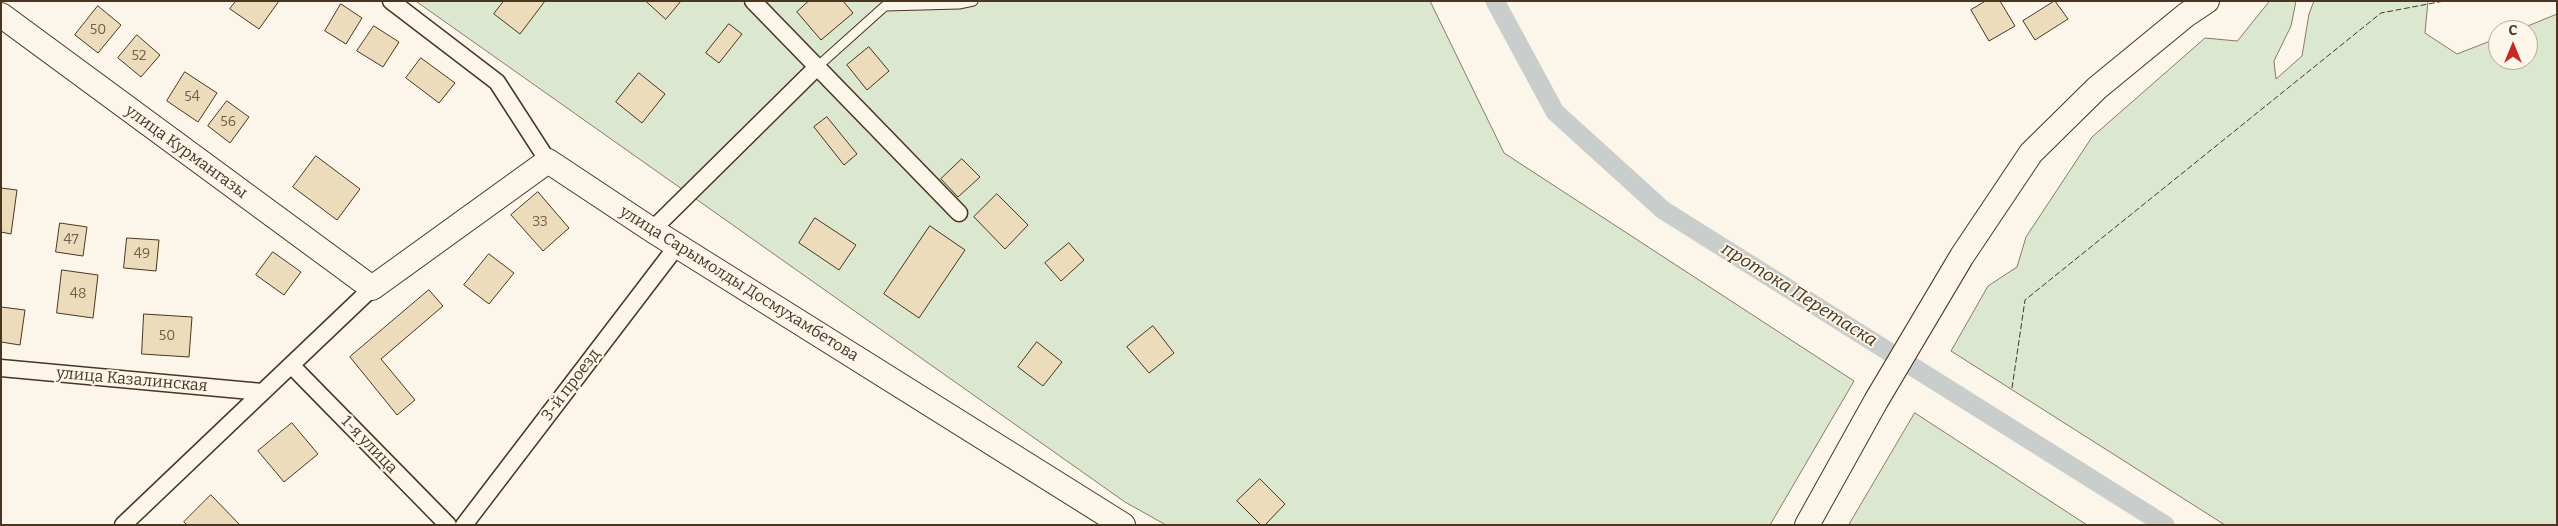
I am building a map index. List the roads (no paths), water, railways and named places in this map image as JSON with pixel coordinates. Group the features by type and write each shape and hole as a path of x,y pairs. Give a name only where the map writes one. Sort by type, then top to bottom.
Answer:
{"street":[{"name":"улица Сарымолды Досмухамбетова","path":"391,1 497,82 548,161 677,246 1123,525"},
{"path":"753,1 959,213"},
{"path":"1807,525 1876,401 1962,256 2031,153 2097,88 2186,15 2206,1"},
{"name":"улица Курмангазы","path":"1,15 372,288"},
{"path":"652,230 817,67"},
{"path":"123,525 372,288 548,161"},
{"name":"3-й проезд","path":"464,525 677,246"},
{"name":"1-я улица","path":"291,365 448,525"},
{"name":"улица Казалинская","path":"1,368 262,392"}],"lane":[{"path":"817,67 885,6 959,4 973,1"}],"waterway":[{"name":"протока Перетаска","path":"1495,1 1555,112 1663,210 2165,525"}]}
